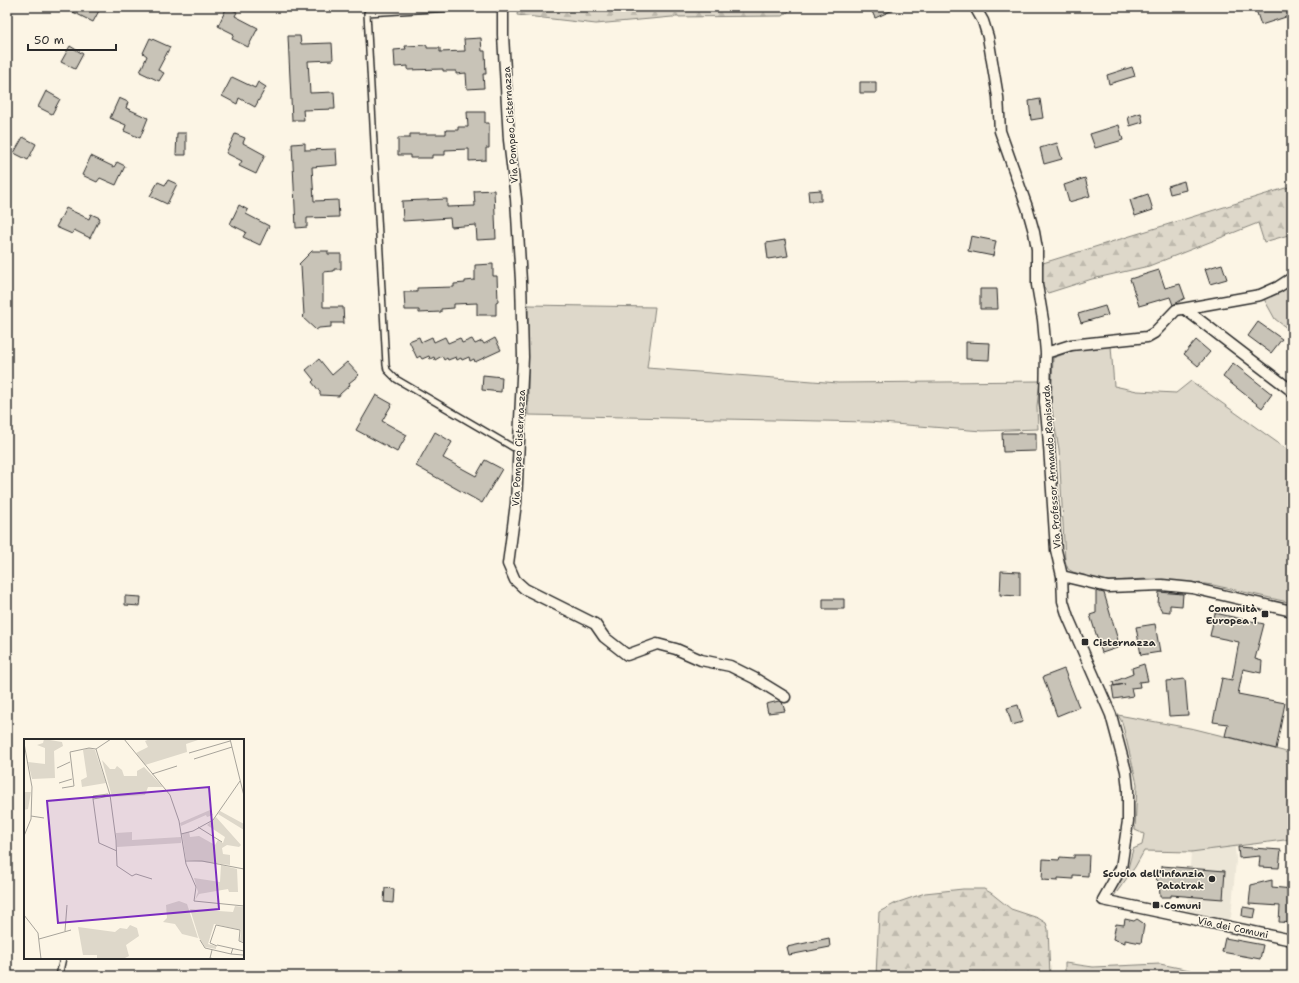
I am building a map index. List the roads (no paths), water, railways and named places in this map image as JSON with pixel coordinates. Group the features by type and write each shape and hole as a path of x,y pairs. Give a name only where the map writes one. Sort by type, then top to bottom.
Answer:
{"street":[{"name":"Via Pompeo Cisternazza","path":"503,7 503,35 509,140 516,199 521,281 523,357 515,513 508,564 515,580 525,589 595,624 604,637 627,655 657,644 676,649 701,660 730,666 754,678 785,697"},
{"name":"Via Professor Armando Rapisarda","path":"975,7 983,21 988,37 998,97 1000,131 1027,207 1037,249 1037,285 1043,320 1046,353 1045,402 1056,550 1062,576 1063,601 1068,617 1111,715 1128,783 1128,821 1121,868 1103,900"},
{"path":"1046,353 1071,345 1147,337 1154,334 1176,310 1260,295 1278,288 1292,278"},
{"path":"1185,309 1292,391"},
{"path":"1062,576 1108,587 1162,585 1192,588 1292,611"},
{"name":"Via dei Comuni","path":"1103,900 1292,940"}],"lane":[{"path":"366,7 387,370 396,380 519,451"},
{"path":"367,13 468,7"},
{"path":"59,976 63,959"}],"place":[{"name":"Comunità Europea 1","path":"1265,614"},
{"name":"Cisternazza","path":"1085,642"},
{"name":"Scuola dell'infanzia Patatrak","path":"1212,879"},
{"name":"Comuni","path":"1156,905"}]}
